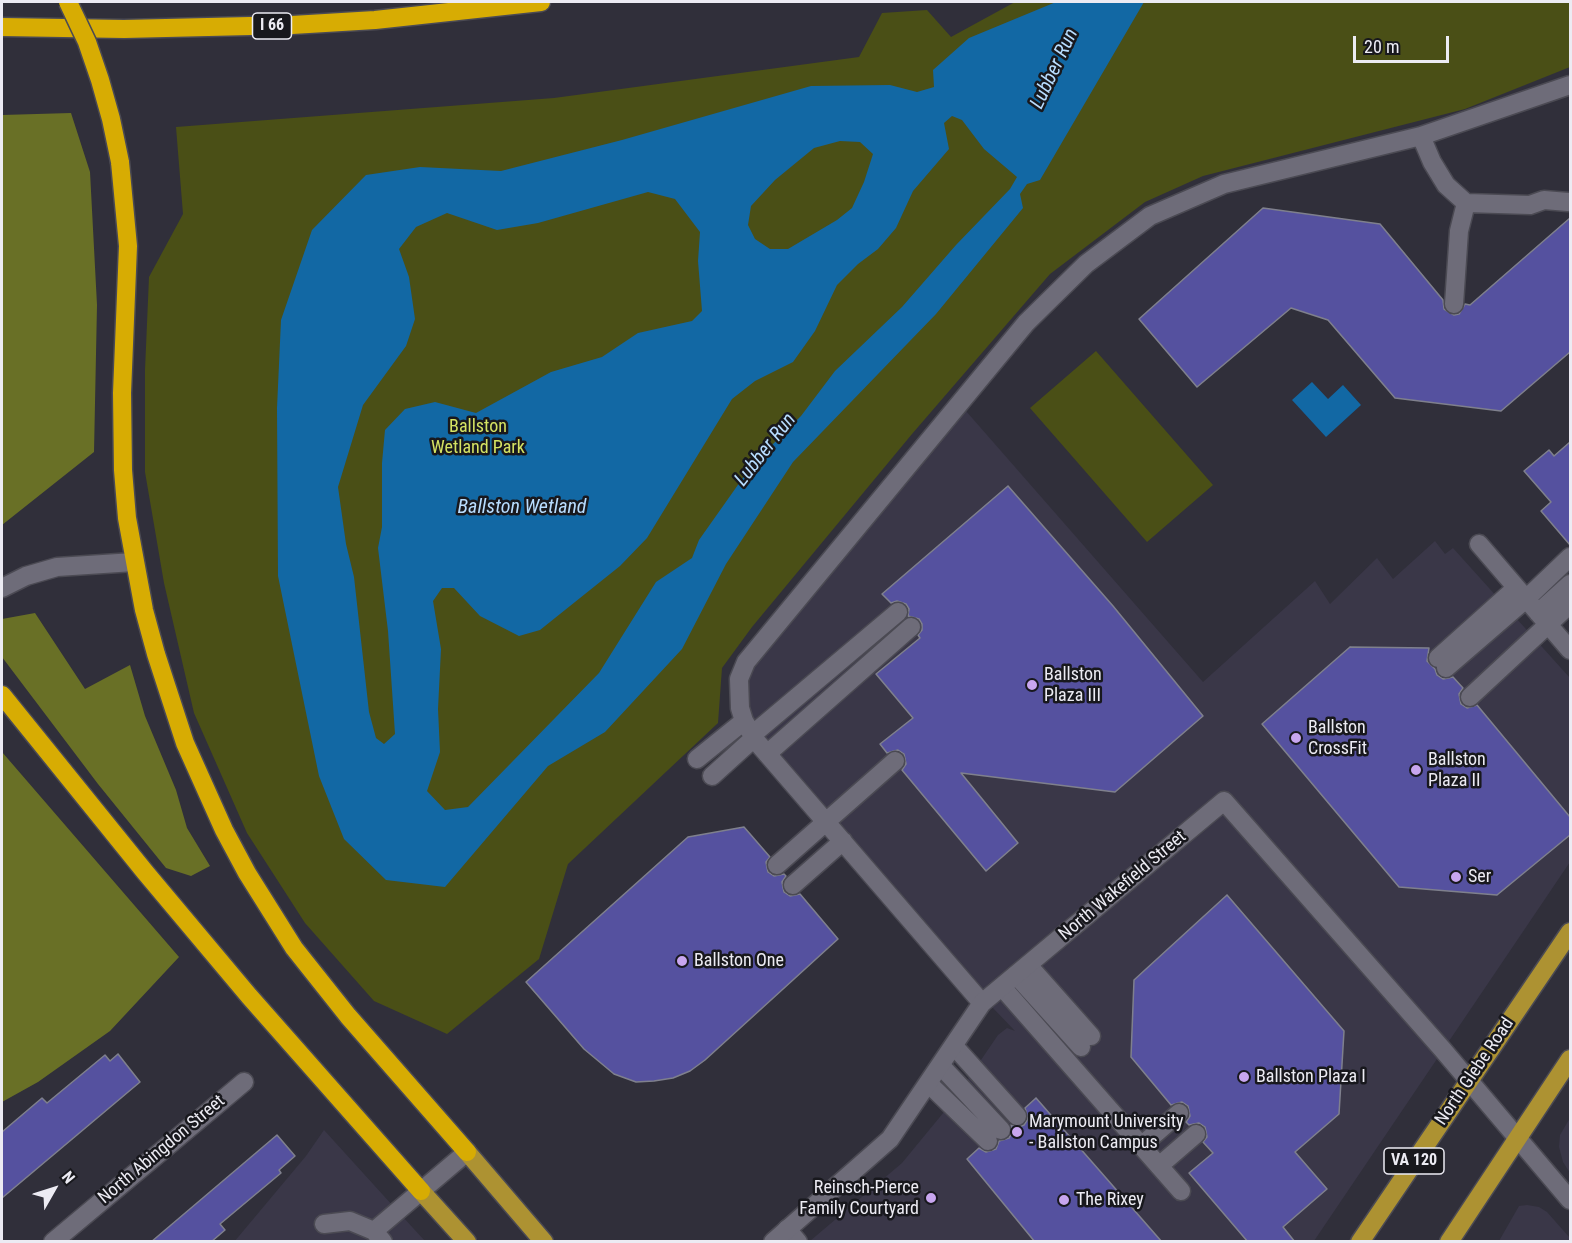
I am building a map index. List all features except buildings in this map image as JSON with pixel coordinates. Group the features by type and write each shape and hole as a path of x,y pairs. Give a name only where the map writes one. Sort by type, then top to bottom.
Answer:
{"highway":[{"path":"68,2 87,42 100,80 120,162 128,246 122,393 123,470 127,518 134,562 156,654 185,743 246,873 294,948 322,984 467,1152"},
{"name":"I 66","path":"2,27 124,29 292,25 375,20 541,2"},
{"path":"2,695 144,872 249,996 421,1191"}],"main road":[{"name":"North Glebe Road","path":"1360,1242 1570,932"},
{"path":"1449,1242 1570,1059"},
{"path":"467,1152 544,1242"},
{"path":"421,1191 467,1242"}],"street":[{"path":"982,1003 767,754 750,731 740,708 739,679 746,662 1026,323 1086,264 1150,216 1224,184 1421,136 1570,85"},
{"path":"1421,136 1432,162 1446,184 1466,203 1530,205 1542,210 1569,207"},
{"path":"1454,304 1459,231 1466,203"},
{"path":"1479,544 1570,650"},
{"path":"1442,663 1521,593 1570,557"},
{"path":"2,588 26,576 57,567 134,562"},
{"path":"1470,697 1543,619 1570,584"},
{"path":"1543,619 1570,604"},
{"path":"697,759 750,731 898,612"},
{"path":"767,754 912,627"},
{"path":"712,776 750,731"},
{"path":"777,865 895,762"},
{"name":"North Wakefield Street","path":"773,1242 793,1235 891,1139 982,1003 1224,801 1469,1080"},
{"path":"793,885 843,841"},
{"path":"1015,976 1086,1042"},
{"path":"1015,976 1141,1146 1181,1191"},
{"path":"954,1046 1017,1116"},
{"path":"929,1084 994,1135 941,1066"},
{"path":"1469,1080 1570,1200"},
{"name":"North Abingdon Street","path":"53,1242 244,1082"},
{"path":"1141,1146 1179,1113"},
{"path":"1159,1166 1196,1134"},
{"path":"324,1224 350,1221 379,1236 421,1191 467,1152"}],"shaded area":[{"path":"959,403 1203,682 1315,581 1330,604 1377,558 1393,579 1435,541 1445,554 1453,548 1570,678 1570,862 1314,1241 810,1241 902,1163 953,1101 998,1035 1007,1028 1015,1031 924,936 744,721 746,662"},
{"path":"1570,1118 1570,1173 1563,1162 1559,1147 1560,1135"},
{"path":"324,1130 425,1241 234,1242 306,1156"},
{"path":"1519,1206 1539,1207 1547,1212 1570,1238 1570,1241 1499,1241"}],"green space":[{"name":"Ballston Wetland Park","path":"1015,2 1570,2 1570,67 1465,109 1203,176 1145,202 1050,274 912,434 752,627 722,668 718,723 568,864 539,959 447,1034 374,1001 305,923 247,833 194,713 164,583 145,472 145,370 149,277 183,214 176,127 554,98 859,57 882,13 927,10 951,37"},
{"path":"71,113 90,172 97,305 94,452 2,525 2,115"},
{"path":"1096,351 1213,485 1147,542 1030,408"},
{"path":"35,613 85,689 130,665 145,716 176,790 187,828 210,866 191,876 166,868 98,784 2,657 2,619"},
{"path":"2,752 179,957 110,1031 38,1082 2,1102"}],"water":[{"name":"Ballston Wetland","path":"1056,2 1144,2 1040,180 1027,184 1020,194 1023,208 936,314 793,462 726,564 682,649 605,732 548,766 445,887 386,880 344,839 319,776 278,576 277,408 281,320 312,230 366,175 420,167 501,171 622,140 811,86 890,85 917,92 934,87 933,70 969,38","holes":["952,116 962,120 984,149 1017,177 1010,189 956,245 902,307 835,371 801,416 752,465 699,540 692,558 656,582 599,673 468,807 445,810 427,791 440,752 438,709 441,649 433,601 442,588 454,588 480,616 519,636 540,630 620,566 647,538 732,399 755,381 793,362 815,331 837,285 858,264 878,249 896,228 913,191 949,149 944,123","840,141 860,142 873,154 852,208 837,220 788,249 770,249 755,239 748,225 751,206 775,180 814,148","648,192 675,199 700,232 698,261 702,311 692,321 638,333 602,357 551,372 476,413 435,402 405,409 385,430 382,463 382,527 378,548 388,631 395,734 384,744 376,738 369,712 354,577 346,544 338,487 363,405 406,346 415,319 409,277 399,249 416,227 447,213 497,230 538,223"]},
{"path":"1312,382 1328,399 1343,385 1361,405 1326,437 1292,400"}],"place":[{"name":"Ballston Plaza III","path":"1032,685"},
{"name":"Ballston CrossFit","path":"1296,738"},
{"name":"Ballston Plaza II","path":"1416,770"},
{"name":"Ser","path":"1456,877"},
{"name":"Ballston One","path":"682,961"},
{"name":"Ballston Plaza I","path":"1244,1077"},
{"name":"Marymount University - Ballston Campus","path":"1017,1132"},
{"name":"Reinsch-Pierce Family Courtyard","path":"931,1198"},
{"name":"The Rixey","path":"1064,1200"}],"water label":[{"name":"Lubber Run","path":"1055,69"},
{"name":"Lubber Run","path":"766,450"}]}
